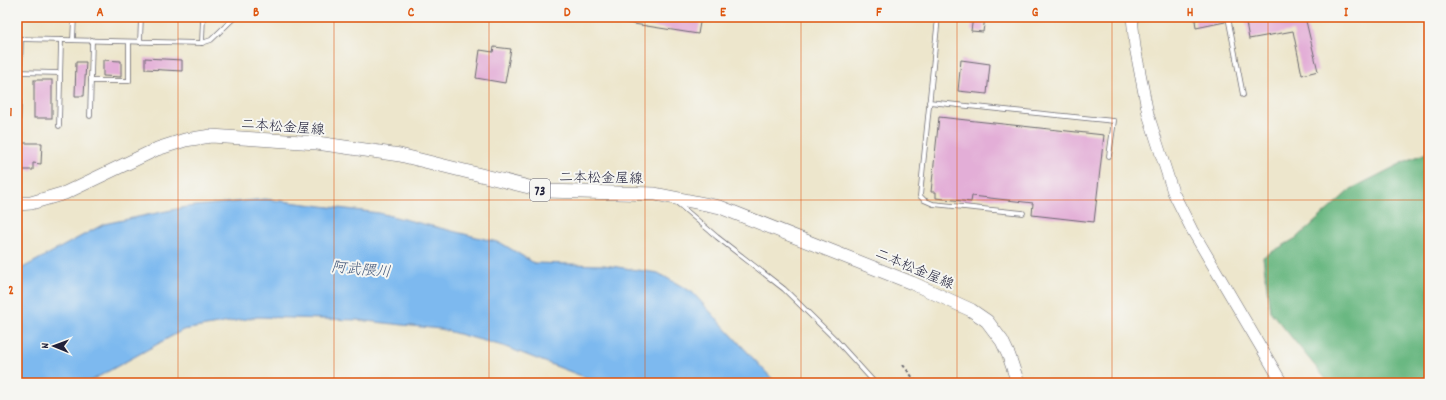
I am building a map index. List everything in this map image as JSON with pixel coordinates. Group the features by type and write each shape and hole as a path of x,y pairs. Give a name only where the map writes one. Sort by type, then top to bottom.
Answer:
{"main road":[{"name":"二本松金屋線","path":"17,204 31,203 65,193 157,149 185,140 211,136 317,143 400,155 545,191 656,194 720,207 912,283 971,310 987,321 1002,341 1009,356 1018,383"}],"street":[{"path":"1132,17 1135,47 1148,114 1173,192 1192,230 1282,383"}],"lane":[{"path":"73,40 74,17"},
{"path":"140,42 141,17"},
{"path":"202,44 203,17"},
{"path":"18,129 19,39 202,44 211,40 235,17"},
{"path":"938,17 920,196 924,200 933,204 1023,213"},
{"path":"1228,17 1244,95"},
{"path":"59,126 61,40"},
{"path":"90,116 92,40"},
{"path":"91,81 129,81 129,42"},
{"path":"18,72 60,73"},
{"path":"929,102 1114,120 1109,156"},
{"path":"674,198 678,206 784,289 836,340 875,383"}],"path":[{"path":"904,365 917,383"}],"green space":[{"path":"1429,152 1429,383 1329,383 1270,311 1263,257 1298,237 1351,189 1406,161"}],"water":[{"name":"阿武隈川","path":"265,199 379,213 501,243 534,263 604,265 658,273 692,292 776,383 600,383 503,346 440,329 357,320 258,317 183,330 87,383 17,383 17,271 104,224 186,207"}],"building":[{"path":"621,17 701,17 698,34 621,22"},
{"path":"973,17 985,17 983,32 971,31"},
{"path":"1209,17 1225,17 1225,22 1196,28 1195,20"},
{"path":"1245,17 1305,17 1318,71 1302,75 1293,31 1249,39"},
{"path":"494,47 511,49 505,83 476,78 480,50 493,52"},
{"path":"145,58 182,60 182,71 145,69"},
{"path":"103,60 121,61 121,77 103,76"},
{"path":"961,60 990,64 987,94 958,91"},
{"path":"76,62 86,62 84,96 75,96"},
{"path":"34,80 52,80 52,118 34,118"},
{"path":"939,117 1104,135 1094,222 1032,215 1033,203 972,196 971,202 936,198 936,192 931,192"},
{"path":"20,143 42,143 41,164 33,163 33,170 20,170"}]}
